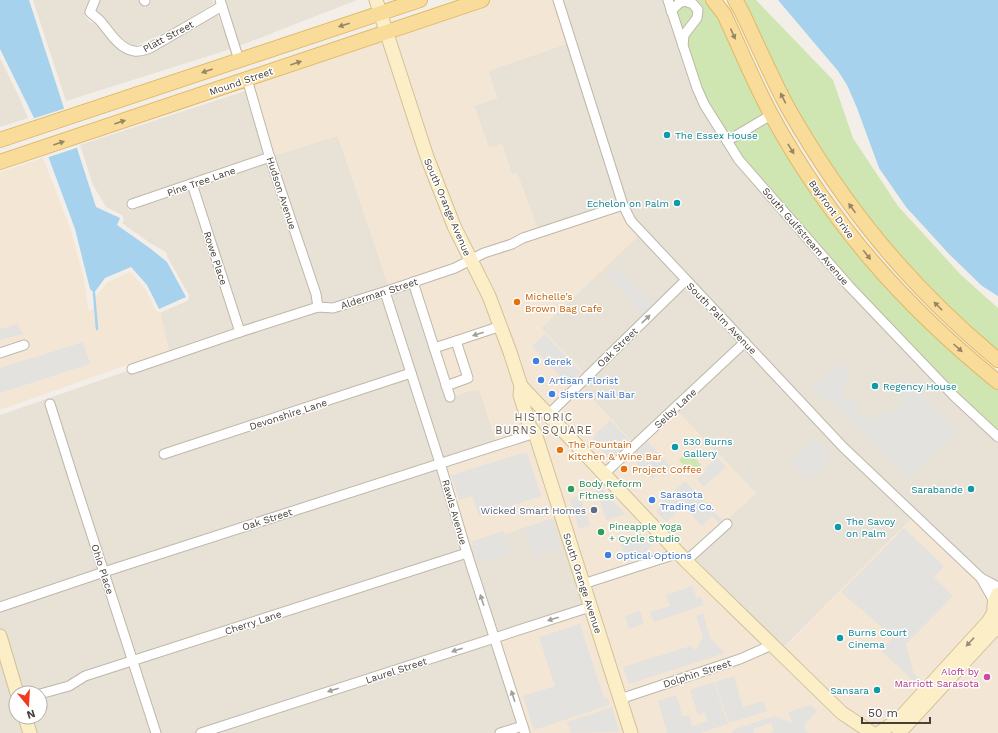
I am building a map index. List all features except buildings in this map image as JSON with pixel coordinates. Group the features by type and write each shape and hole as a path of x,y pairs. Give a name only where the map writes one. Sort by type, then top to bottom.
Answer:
{"main road":[{"name":"Mound Street","path":"0,162 247,79 420,0"},
{"path":"382,17 454,0"},
{"name":"Mound Street","path":"0,140 239,60 382,17 482,0"},
{"name":"Bayfront Drive","path":"713,0 724,14 771,115 793,152 842,224 869,259 900,293 931,324 998,382"},
{"name":"Bayfront Drive","path":"735,0 788,107 832,180 886,251 914,282 998,360"},
{"path":"213,90 234,68 239,60"}],"street":[{"name":"Platt Street","path":"95,0 90,12 101,22 112,37 126,48 134,52 141,52 150,48 221,3"},
{"name":"South Palm Avenue","path":"558,0 623,205 631,221 843,446 981,578 998,587"},
{"name":"South Gulfstream Avenue","path":"668,0 691,73 704,104 739,160 849,286 934,375 998,437"},
{"path":"671,11 685,1 693,4 698,10 697,18 684,35 683,49"},
{"path":"221,3 239,60"},
{"name":"South Orange Avenue","path":"382,17 427,157 454,226 489,296 523,388 520,395 530,426 535,433 631,733"},
{"name":"Hudson Avenue","path":"247,79 270,157 316,294 318,307"},
{"path":"727,141 771,115"},
{"name":"Pine Tree Lane","path":"132,204 270,157"},
{"name":"Rowe Place","path":"192,184 240,332"},
{"name":"Alderman Street","path":"132,369 318,307 333,308 385,292 455,268 484,253 512,244 523,238 623,205"},
{"name":"Oak Street","path":"548,415 686,280"},
{"path":"413,282 450,397"},
{"name":"Rawls Avenue","path":"385,292 524,730"},
{"path":"434,348 501,326"},
{"path":"446,386 468,378 456,341"},
{"name":"Selby Lane","path":"604,474 745,342"},
{"path":"0,353 24,345"},
{"name":"Devonshire Lane","path":"164,454 411,373"},
{"path":"523,388 682,557 842,713 872,733"},
{"name":"Ohio Place","path":"50,404 156,733"},
{"name":"Oak Street","path":"0,607 535,433"},
{"path":"583,584 682,557 727,524"},
{"name":"Cherry Lane","path":"48,692 70,686 85,676 467,553"},
{"name":"South Palm Avenue","path":"981,578 996,606"},
{"path":"879,733 900,718 988,622 996,606"},
{"name":"Laurel Street","path":"201,733 590,607"},
{"path":"899,733 992,632 998,628"},
{"path":"0,636 15,685"},
{"name":"Dolphin Street","path":"620,699 740,659 772,644"},
{"path":"842,713 854,733"},
{"path":"500,733 524,730"}],"shaded area":[{"path":"33,0 89,0 85,16 90,22 95,23 109,41 134,57 150,52 175,39 217,13 231,49 66,101"},
{"path":"101,0 138,0 145,8 151,2 150,0 212,0 214,3 171,30 133,47 115,33 100,14 95,13 97,5"},
{"path":"222,0 357,0 239,46"},
{"path":"482,0 558,0 572,42 488,71 497,98 474,106 489,148 502,144 512,175 517,173 539,233 623,205 642,233 541,328 587,376 579,384 635,445 675,408 756,493 687,561 780,652 914,516 981,578 994,612 879,733 502,733 523,726 494,638 590,607 561,516 465,547 440,463 497,445 479,389 450,397 413,282 390,290 338,136 270,157 247,79"},
{"path":"558,0 668,0 998,437 998,594 914,516 779,652 686,561 725,521 756,493 635,445 579,384 587,376 541,328 641,233 539,233 517,173 512,175 502,144 489,148 474,106 497,98 488,71 572,42"},
{"path":"0,58 28,118 0,127"},
{"path":"245,91 264,153 242,162 126,201 129,211 189,190 234,328 169,350 160,313 187,301 189,299 189,295 166,252 150,243 122,223 124,219 122,215 106,207 93,185 80,145"},
{"path":"338,136 390,290 413,282 450,397 479,388 497,445 561,516 590,607 523,726 502,733 30,733 28,725 48,725 48,685 15,685 0,636 0,415 240,332 192,184 269,155"},
{"path":"43,158 71,230 84,280 89,312 95,306 95,297 108,282 130,272 144,287 157,312 160,313 169,350 0,410 0,359 30,349 27,339 0,348 0,172"},
{"path":"616,267 651,303 668,288 670,290 643,315 607,276"},
{"path":"18,324 23,334 0,340 0,329"},
{"path":"545,334 581,372 568,385 532,346"},
{"path":"83,342 90,364 0,393 0,368"},
{"path":"840,363 850,374 848,381 841,382 845,400 852,399 861,408 859,416 876,420 878,413 886,411 890,415 903,403 900,399 901,392 909,389 906,377 957,432 908,479 830,399 826,402 811,387"},
{"path":"610,420 631,442 611,460 592,440"},
{"path":"814,438 833,458 809,481 790,461"},
{"path":"647,441 672,468 663,477 659,472 652,479 630,456"},
{"path":"527,452 541,496 479,516 472,496 459,500 451,475"},
{"path":"717,457 726,467 703,487 697,479 706,471 704,469"},
{"path":"685,481 724,522 721,525 712,516 702,526 683,506 666,522 656,511 661,506 661,503"},
{"path":"602,489 625,514 606,520 599,498 597,499 594,492"},
{"path":"580,496 590,525 579,529 570,499"},
{"path":"551,519 560,548 534,556 525,527"},
{"path":"904,528 944,566 934,577 953,596 906,644 914,674 919,678 915,682 881,651 893,637 841,592"},
{"path":"504,531 511,552 479,563 472,541"},
{"path":"641,534 652,545 645,553 636,556 625,555 621,544 627,538"},
{"path":"692,586 697,599 701,597 704,605 654,622 650,612 670,606 666,595"},
{"path":"640,611 644,624 629,629 625,616"},
{"path":"703,613 710,638 725,653 629,684 623,667 690,646 696,650 703,637 696,616"},
{"path":"580,624 604,698 607,697 610,705 534,730 523,696 555,686 539,637"},
{"path":"998,634 998,733 906,733"},
{"path":"0,653 9,685 8,685 8,725 22,725 25,733 0,733"},
{"path":"734,676 743,707 763,701 767,711 729,723 715,682"},
{"path":"714,682 728,724 700,733 667,733 658,701 676,695 683,717 689,715 692,726 707,721 705,713 698,715 690,690"},
{"path":"811,705 817,711 804,726 808,733 770,733 774,731 771,723 753,729 754,733 733,733 732,730 774,716 792,723 788,712"},
{"path":"612,707 619,732 571,733 567,722"}],"green space":[{"path":"668,0 713,0 754,81 842,224 998,382 998,437 954,396 755,179 704,104"},
{"path":"741,0 756,0 833,80 853,138 898,206 961,275 998,308 998,350 972,331 947,309 863,214 792,105"},
{"path":"688,451 701,465 691,474 679,460"}],"water":[{"path":"0,0 29,0 96,207 120,218 117,225 167,262 186,297 159,309 147,285 131,267 105,278 94,293 90,289 75,229 34,118 0,49"},
{"path":"778,0 998,0 998,296 982,286 949,254 906,207 879,168 847,85 838,71"}],"pier":[{"path":"66,108 79,147 46,158 32,119"}],"waterway":[{"path":"94,293 97,329"}],"place":[{"name":"The Essex House","path":"667,135"},
{"name":"Echelon on Palm","path":"677,203"},
{"name":"Michelle’s Brown Bag Cafe","path":"517,302"},
{"name":"derek","path":"536,361"},
{"name":"Artisan Florist","path":"541,380"},
{"name":"Regency House","path":"875,386"},
{"name":"Sisters Nail Bar","path":"552,394"},
{"name":"530 Burns Gallery","path":"675,447"},
{"name":"The Fountain Kitchen & Wine Bar","path":"560,450"},
{"name":"Project Coffee","path":"624,469"},
{"name":"Body Reform Fitness","path":"571,489"},
{"name":"Sarabande","path":"971,489"},
{"name":"Sarasota Trading Co.","path":"652,500"},
{"name":"Wicked Smart Homes","path":"594,510"},
{"name":"The Savoy on Palm","path":"838,527"},
{"name":"Pineapple Yoga + Cycle Studio","path":"601,532"},
{"name":"Optical Options","path":"608,555"},
{"name":"Burns Court Cinema","path":"840,638"},
{"name":"Aloft by Marriott Sarasota","path":"987,677"},
{"name":"Sansara","path":"877,690"}],"district":[{"name":"HISTORIC BURNS SQUARE","path":"544,423"}]}
